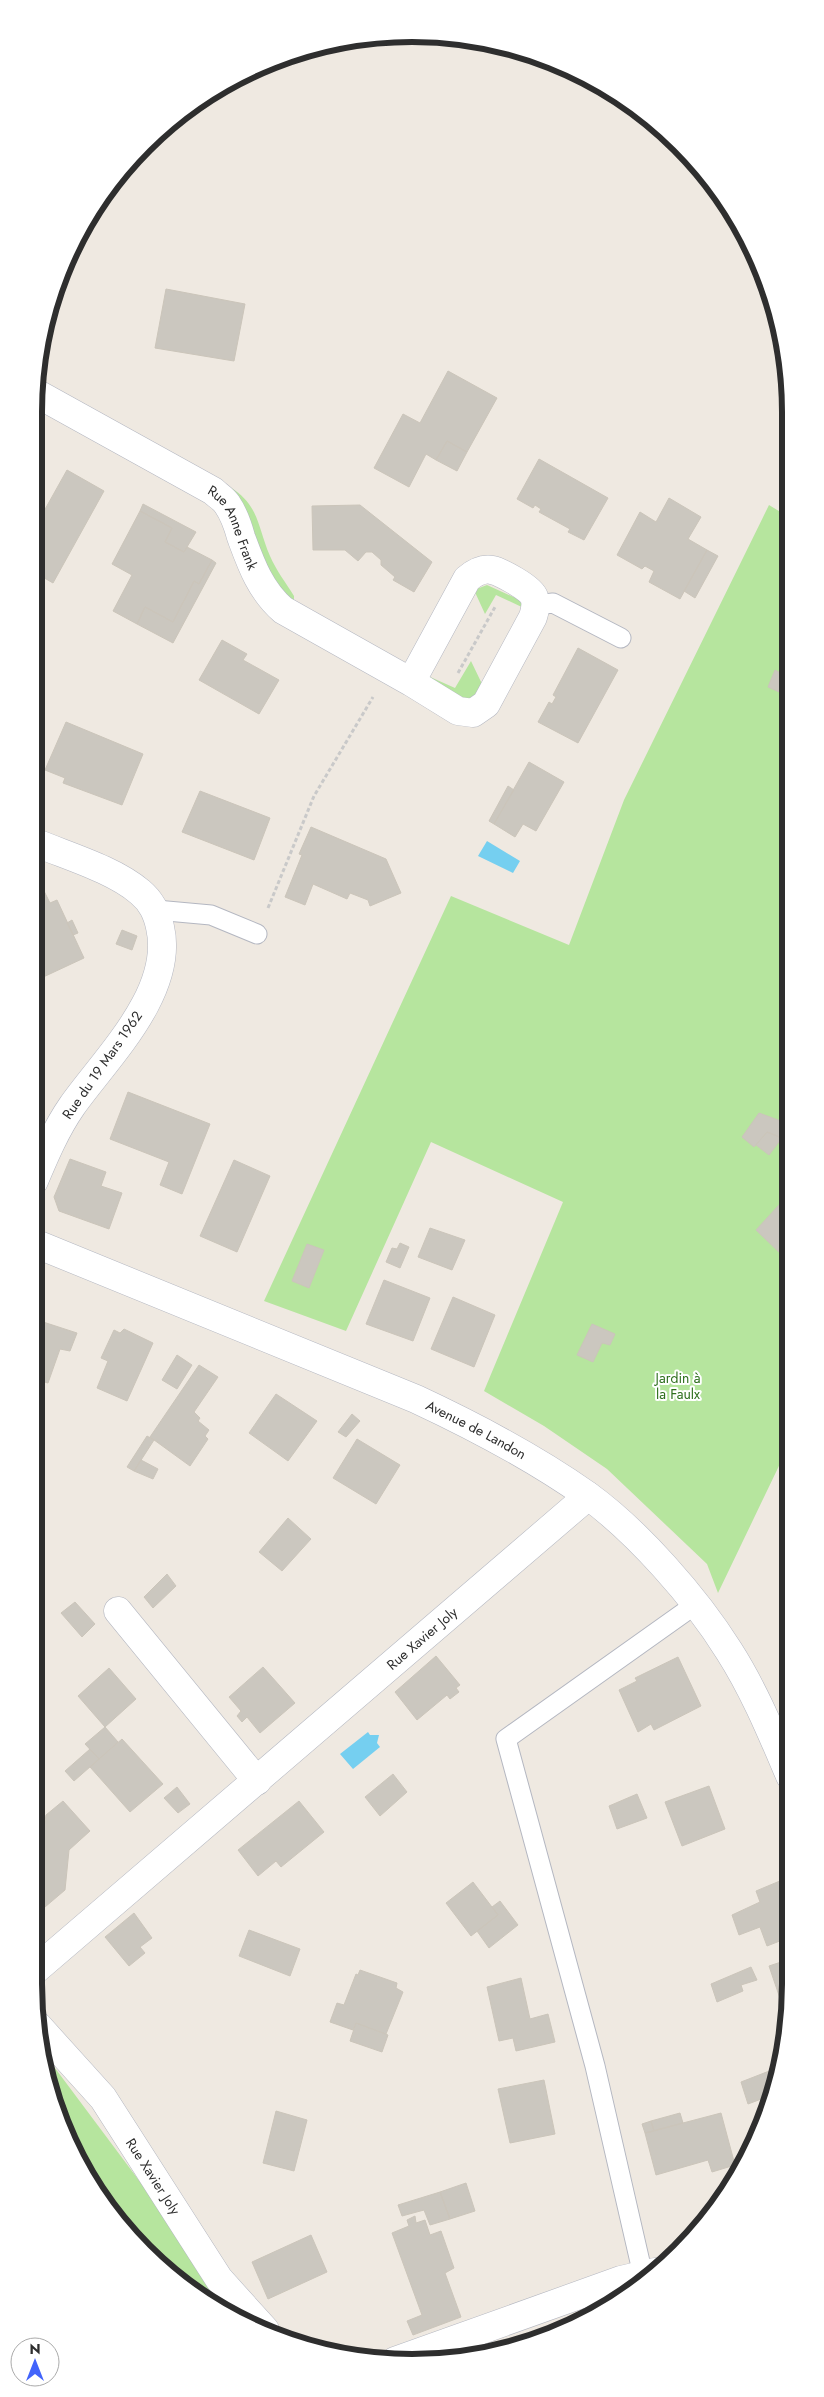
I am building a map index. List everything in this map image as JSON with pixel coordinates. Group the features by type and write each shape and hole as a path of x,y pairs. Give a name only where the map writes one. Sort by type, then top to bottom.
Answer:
{"street":[{"name":"Rue Anne Frank","path":"43,397 213,492 227,504 235,518 249,560 261,586 274,602 283,610 406,672 458,711 473,713 480,710 486,704 534,611"},
{"path":"406,672 467,580 474,573 493,570 529,589 534,596 534,611"},
{"name":"Rue du 19 Mars 1962","path":"42,845 122,879 141,892 156,910 161,931 162,954 157,977 127,1033 68,1113 42,1165"},
{"name":"Avenue de Landon","path":"42,1246 416,1399 469,1424 529,1457 588,1496 630,1532 696,1604 729,1651 756,1700 782,1758"},
{"name":"Rue Xavier Joly","path":"42,1964 588,1496"},
{"path":"118,1611 257,1781"},
{"name":"Rue Xavier Joly","path":"46,2035 103,2098 219,2279 253,2318"},
{"path":"415,2354 622,2280 639,2276"}],"lane":[{"path":"534,611 553,603 622,638"},
{"path":"156,910 211,915 257,934"},
{"path":"648,2269 595,2066 506,1739 696,1604"}],"path":[{"path":"257,934 314,796 406,672 452,684 499,600 534,611"}],"green space":[{"path":"230,487 240,494 252,509 270,556 294,596 294,602 281,592 227,494"},
{"name":"Jardin à la Faulx","path":"769,505 782,513 782,1460 718,1593 707,1564 607,1469 544,1426 484,1391 563,1202 431,1142 346,1331 264,1301 451,896 569,945 624,800"},
{"path":"487,585 518,599 526,609 496,595 485,614 474,590"},
{"path":"471,661 483,686 477,697 469,702 431,682 428,676 455,688"},
{"path":"51,2063 235,2309 207,2292 168,2263 134,2229 119,2210 92,2170 81,2148 62,2104"}],"water":[{"path":"487,841 520,861 513,873 478,856"},
{"path":"368,1732 370,1735 379,1735 377,1743 380,1747 353,1769 340,1754"}],"building":[{"path":"166,289 245,304 234,361 155,348"},
{"path":"448,371 497,398 467,452 447,441 436,460 426,454 409,487 374,468 403,414 420,423"},
{"path":"447,441 467,452 457,471 436,460"},
{"path":"539,459 608,498 584,540 568,532 570,529 539,512 541,509 535,505 533,508 517,499"},
{"path":"67,470 104,491 53,583 42,577 42,515"},
{"path":"669,498 701,517 688,539 707,550 680,599 649,582 654,571 645,566 642,569 617,555 640,512 656,522"},
{"path":"143,504 196,532 184,552 165,542 172,528 140,511"},
{"path":"360,505 432,562 414,592 393,580 395,577 381,565 381,560 372,552 366,552 358,561 345,550 313,550 312,506"},
{"path":"140,511 172,528 165,542 184,552 187,547 212,560 199,584 194,581 173,622 145,607 137,624 113,611 132,575 112,564"},
{"path":"707,550 718,556 695,598 684,591"},
{"path":"212,560 216,563 173,643 137,624 145,607 173,622 194,581 199,584"},
{"path":"222,640 247,654 243,660 279,680 259,714 199,680"},
{"path":"578,648 618,670 578,743 538,722 549,702 552,704 556,697 553,695"},
{"path":"775,670 782,674 782,693 768,687"},
{"path":"66,722 143,754 122,805 63,783 65,778 45,770"},
{"path":"529,762 564,782 536,831 523,824 515,837 494,824"},
{"path":"508,786 514,790 494,824 489,821"},
{"path":"200,791 270,818 254,860 182,832"},
{"path":"311,827 386,859 401,893 370,906 368,900 350,893 347,899 313,884 305,905 285,897 302,855 299,854"},
{"path":"42,887 50,903 57,900 84,958 42,978"},
{"path":"72,920 78,933 73,935 67,923"},
{"path":"122,930 137,936 132,950 116,944"},
{"path":"128,1092 210,1124 182,1194 160,1185 169,1162 110,1139"},
{"path":"759,1113 782,1121 782,1138 767,1132 754,1147 742,1137"},
{"path":"767,1132 782,1138 769,1155 756,1145"},
{"path":"70,1159 106,1172 101,1186 122,1193 109,1229 59,1211 54,1197"},
{"path":"234,1160 270,1176 237,1252 200,1236"},
{"path":"782,1202 782,1255 756,1230"},
{"path":"430,1228 465,1240 452,1270 418,1257"},
{"path":"400,1243 409,1247 400,1268 386,1262 392,1248 397,1249"},
{"path":"307,1244 324,1250 309,1288 292,1281"},
{"path":"384,1280 430,1298 413,1341 366,1324"},
{"path":"453,1297 495,1315 474,1367 431,1349"},
{"path":"42,1322 77,1333 70,1351 60,1349 48,1383 42,1381"},
{"path":"592,1324 615,1334 610,1345 602,1343 593,1362 577,1355"},
{"path":"124,1329 153,1343 127,1401 97,1388 108,1361 101,1358 114,1330 120,1333"},
{"path":"177,1355 192,1365 177,1389 162,1380"},
{"path":"199,1365 218,1377 194,1412 200,1418 198,1421 209,1430 205,1436 208,1439 190,1466 150,1437"},
{"path":"276,1394 317,1421 288,1461 249,1433"},
{"path":"352,1414 360,1421 346,1437 338,1432"},
{"path":"147,1436 154,1440 134,1471 127,1467"},
{"path":"357,1439 400,1465 376,1504 333,1478"},
{"path":"141,1460 158,1469 153,1479 134,1471"},
{"path":"288,1518 311,1539 282,1571 259,1552"},
{"path":"167,1574 176,1586 153,1608 144,1597"},
{"path":"75,1602 95,1624 82,1637 61,1613"},
{"path":"436,1656 460,1685 456,1688 459,1692 450,1699 447,1695 417,1720 395,1692"},
{"path":"678,1657 701,1706 654,1730 651,1724 638,1732 619,1690 637,1681 635,1678"},
{"path":"263,1667 295,1703 260,1733 247,1717 242,1722 237,1716 241,1711 229,1697"},
{"path":"109,1668 136,1699 105,1727 78,1696"},
{"path":"105,1727 118,1742 99,1759 85,1744"},
{"path":"122,1739 163,1784 130,1812 90,1767"},
{"path":"90,1749 99,1759 74,1781 65,1771"},
{"path":"393,1774 407,1792 380,1816 365,1797"},
{"path":"709,1786 725,1829 682,1846 665,1802"},
{"path":"177,1787 190,1804 178,1813 164,1798"},
{"path":"637,1794 647,1818 617,1829 609,1806"},
{"path":"63,1801 90,1831 69,1850 65,1890 45,1907 42,1906 42,1840 46,1815"},
{"path":"299,1801 324,1832 281,1867 276,1861 258,1876 238,1850"},
{"path":"782,1880 782,1940 767,1946 760,1927 739,1935 732,1915 760,1902 756,1891"},
{"path":"473,1882 498,1915 471,1936 446,1903"},
{"path":"500,1901 518,1925 489,1948 477,1931 498,1915 492,1907"},
{"path":"134,1913 152,1938 140,1947 145,1953 129,1966 105,1937"},
{"path":"249,1930 300,1949 290,1976 239,1956"},
{"path":"782,1962 781,2002 769,1966"},
{"path":"751,1967 757,1980 741,1985 743,1991 717,2002 711,1984"},
{"path":"360,1970 397,1983 396,1988 403,1992 386,2034 356,2023 353,2030 330,2022 337,2003 344,2005 356,1974 358,1975"},
{"path":"521,1978 530,2019 548,2014 555,2042 516,2051 513,2038 499,2041 487,1987"},
{"path":"356,2023 388,2035 382,2052 350,2041"},
{"path":"771,2070 764,2098 748,2104 741,2082"},
{"path":"544,2080 555,2134 510,2143 498,2089"},
{"path":"276,2111 307,2120 294,2171 263,2163"},
{"path":"680,2113 683,2123 654,2131 651,2121"},
{"path":"721,2113 735,2164 712,2172 708,2160 656,2175 645,2133"},
{"path":"651,2121 654,2131 645,2133 642,2124"},
{"path":"466,2183 475,2211 450,2219 440,2192"},
{"path":"440,2192 450,2219 430,2225 424,2210 402,2216 398,2205"},
{"path":"415,2216 416,2223 425,2220 430,2235 441,2231 454,2268 445,2273 461,2317 413,2335 407,2321 422,2315 392,2233 409,2226 407,2220"},
{"path":"311,2235 327,2272 268,2299 252,2262"}]}
